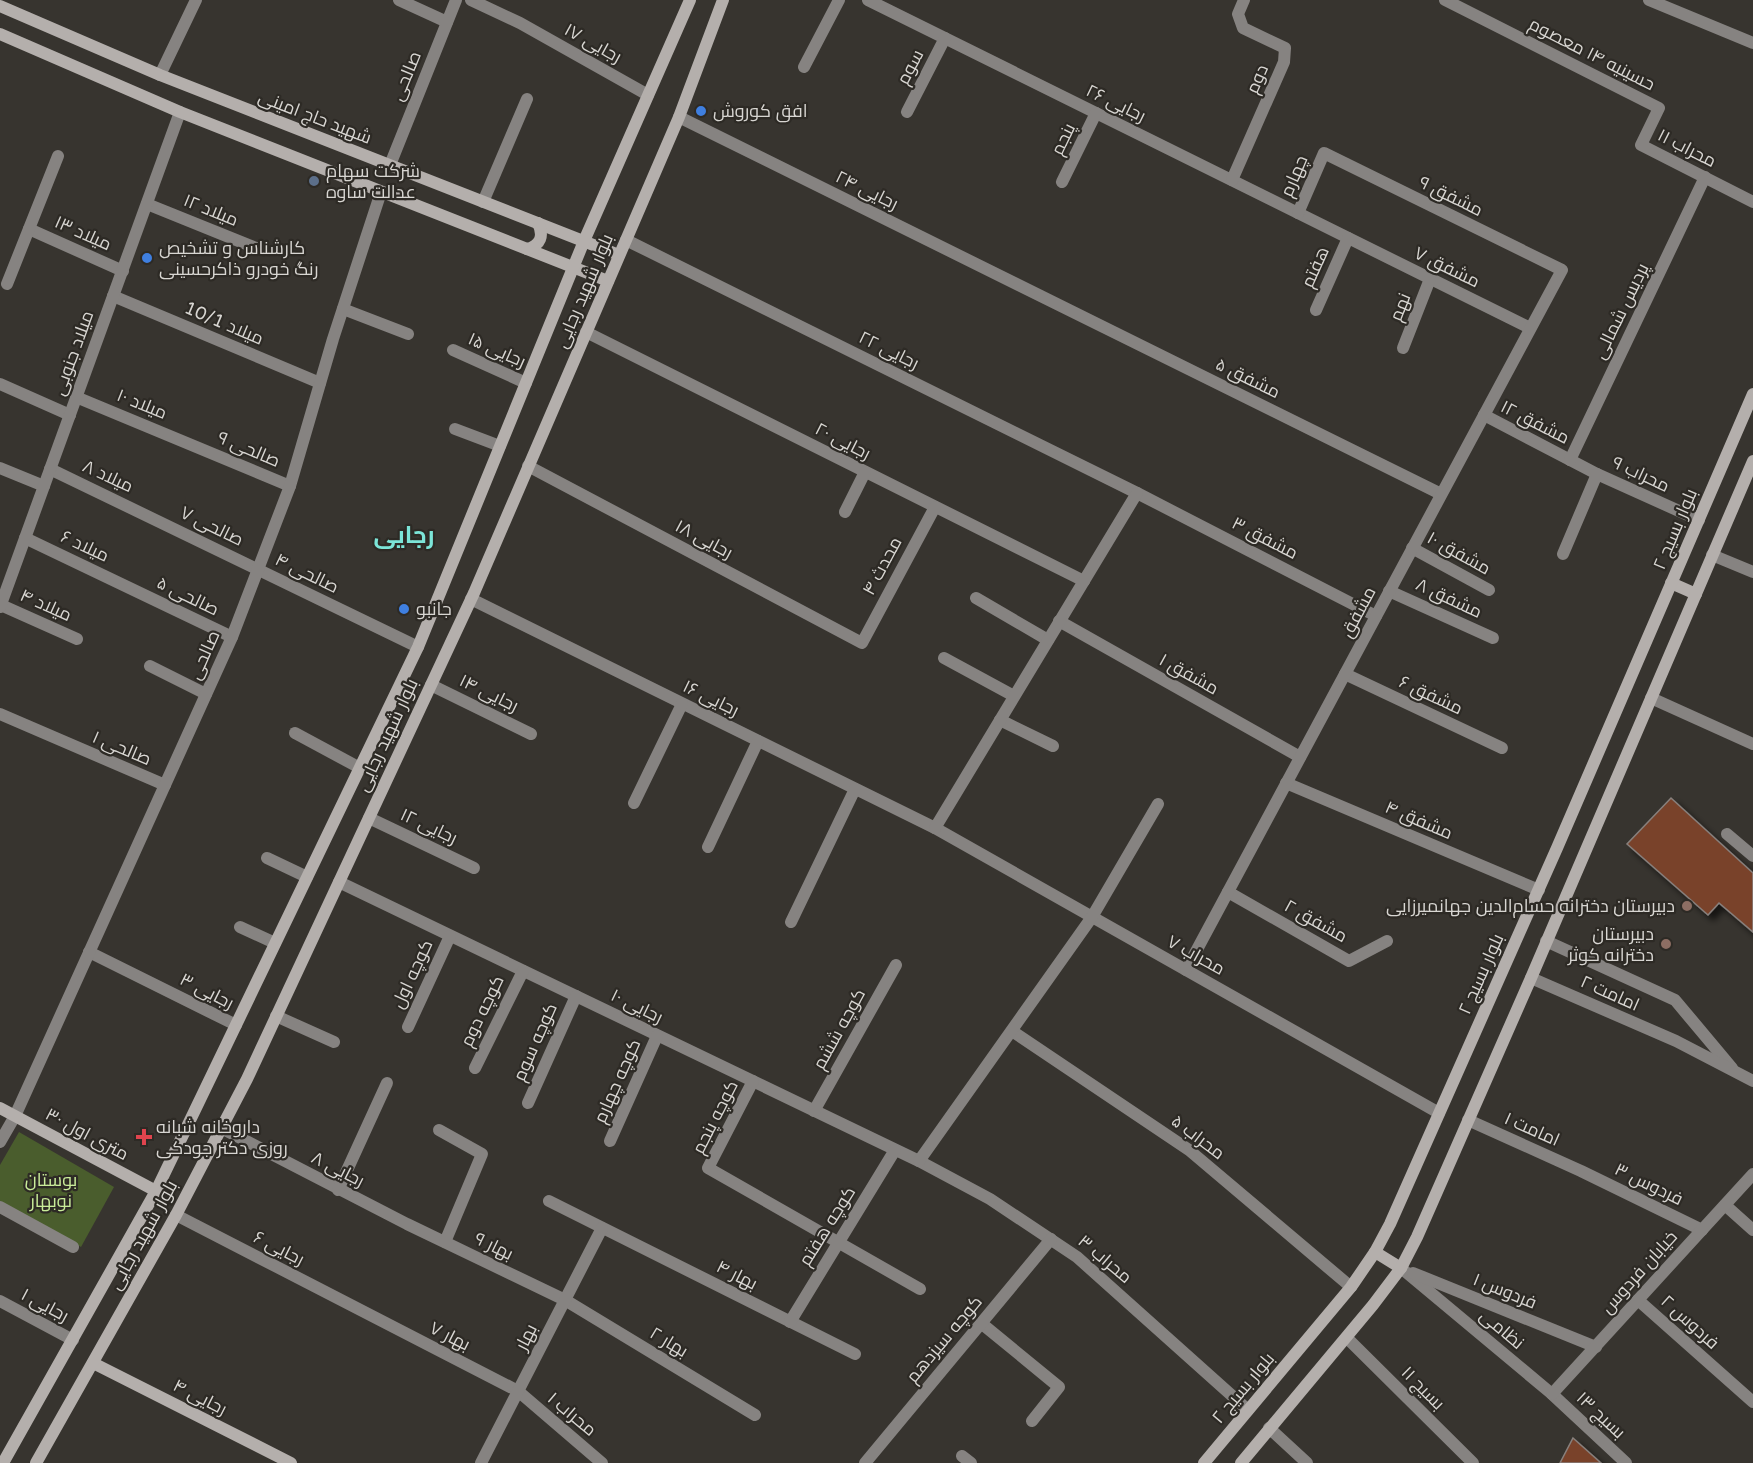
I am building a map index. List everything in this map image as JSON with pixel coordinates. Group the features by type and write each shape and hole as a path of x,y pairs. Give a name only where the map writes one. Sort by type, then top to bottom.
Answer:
{"main road":[{"name":"بلوار شهید رجایی","path":"3,1463 156,1191 418,647 573,267 690,0"},
{"name":"بلوار شهید رجایی","path":"36,1463 176,1215 276,1016 339,882 471,599 679,117 723,0"},
{"name":"شهید حاج امینی","path":"0,6 160,75 619,255"},
{"path":"0,34 180,112 608,281"},
{"path":"527,249 535,247 541,240 542,231 538,223"},
{"name":"بلوار بسیج ۲","path":"1204,1463 1351,1287 1375,1252 1390,1224 1539,890 1753,394"},
{"path":"1241,1463 1347,1338 1401,1268 1417,1237 1753,461"},
{"path":"1671,583 1696,594"},
{"name":"۳۰ متری اول","path":"0,1108 156,1191"},
{"path":"1375,1252 1401,1268"},
{"name":"رجایی ۴","path":"93,1363 291,1463"}],"street":[{"path":"160,75 196,0"},
{"path":"399,0 447,22"},
{"name":"صالحی","path":"390,165 456,0"},
{"name":"رجایی ۱۷","path":"471,0 520,23 648,95"},
{"path":"804,67 839,0"},
{"name":"رجایی ۲۶","path":"868,0 1348,238"},
{"name":"دوم","path":"1232,180 1284,63 1286,48 1243,28 1238,14 1244,0"},
{"name":"حسینیه ۱۴ معصوم","path":"1445,0 1659,108"},
{"path":"1649,0 1674,5 1753,43"},
{"name":"سوم","path":"907,112 945,38"},
{"path":"483,202 527,99"},
{"name":"محراب ۱۱","path":"1659,108 1641,145 1753,202"},
{"name":"میلاد جنوبی","path":"0,606 180,112"},
{"name":"پنجم","path":"1062,182 1096,113"},
{"name":"رجایی ۲۴","path":"679,117 1038,295"},
{"name":"چهارم","path":"1298,213 1324,153"},
{"name":"مشفق ۹","path":"1324,153 1562,270"},
{"path":"7,284 58,156"},
{"name":"پردیس شمالی","path":"1570,460 1705,177"},
{"name":"صالحی","path":"0,1142 15,1116 232,637 290,486 381,192"},
{"name":"میلاد ۱۲","path":"147,204 261,250"},
{"name":"میلاد ۱۳","path":"29,229 123,271"},
{"name":"مشفق ۷","path":"1348,238 1530,328"},
{"name":"هفتم","path":"1316,310 1348,238"},
{"name":"رجایی ۲۲","path":"626,240 1137,493"},
{"name":"مشفق","path":"1186,970 1562,270"},
{"name":"نهم","path":"1403,348 1430,279"},
{"name":"مشفق ۵","path":"1038,295 1441,494"},
{"name":"میلاد 10/1","path":"113,296 320,383"},
{"path":"343,309 408,334"},
{"name":"رجایی ۲۰","path":"586,332 1084,581"},
{"name":"رجایی ۱۵","path":"453,350 526,383"},
{"path":"0,384 70,415"},
{"name":"میلاد ۱۰","path":"76,397 194,445"},
{"name":"مشفق ۱۲","path":"1484,415 1570,460"},
{"path":"455,429 500,446"},
{"name":"صالحی ۹","path":"194,445 290,486"},
{"name":"محراب ۹","path":"1570,460 1699,520"},
{"name":"رجایی ۱۸","path":"528,466 862,643"},
{"path":"0,468 44,486"},
{"name":"میلاد ۸","path":"50,469 150,517"},
{"path":"845,512 865,472"},
{"path":"1563,554 1597,474"},
{"path":"935,828 1137,493"},
{"name":"مشفق ۳","path":"1137,493 1376,616"},
{"name":"محدث ۴","path":"862,643 935,507"},
{"name":"صالحی ۷","path":"150,517 258,569"},
{"name":"میلاد ۶","path":"25,538 129,586"},
{"name":"مشفق ۱۰","path":"1412,548 1489,590"},
{"path":"1712,555 1753,572"},
{"path":"0,567 13,572"},
{"name":"صالحی ۴","path":"258,569 418,647"},
{"name":"صالحی ۵","path":"129,586 232,637"},
{"name":"مشفق ۸","path":"1389,591 1493,638"},
{"path":"976,598 1048,640"},
{"name":"رجایی ۱۶","path":"471,599 935,828"},
{"name":"میلاد ۴","path":"0,606 77,639"},
{"name":"مشفق ۱","path":"1059,621 1300,757"},
{"path":"944,658 1014,696"},
{"path":"150,666 206,694"},
{"name":"مشفق ۶","path":"1345,674 1502,748"},
{"name":"رجایی ۱۴","path":"431,685 531,734"},
{"path":"1651,698 1753,744"},
{"path":"634,803 682,704"},
{"name":"صالحی ۱","path":"0,714 65,744 165,785"},
{"path":"1000,720 1053,746"},
{"path":"295,733 360,768"},
{"path":"708,847 758,741"},
{"name":"مشفق ۴","path":"1286,783 1539,890"},
{"path":"790,922 855,789"},
{"path":"920,1161 1092,917 1158,804"},
{"name":"رجایی ۱۲","path":"369,818 474,868"},
{"name":"محراب ۷","path":"935,828 1439,1113"},
{"path":"1727,834 1753,856"},
{"path":"267,858 307,877"},
{"name":"رجایی ۱۰","path":"339,882 920,1161"},
{"name":"مشفق ۲","path":"1228,892 1349,961 1387,941"},
{"path":"240,927 276,943"},
{"name":"کوچه اول","path":"408,1027 450,936"},
{"path":"1546,941 1675,1000 1736,1073"},
{"name":"رجایی ۳","path":"89,952 236,1025"},
{"name":"کوچه ششم","path":"814,1111 896,965"},
{"name":"کوچه دوم","path":"475,1068 523,971"},
{"name":"امامت ۲","path":"1531,978 1676,1041 1753,1081"},
{"name":"کوچه سوم","path":"528,1103 576,996"},
{"path":"276,1016 334,1042"},
{"name":"محراب ۵","path":"1012,1031 1189,1150 1351,1287"},
{"name":"کوچه چهارم","path":"610,1141 657,1036"},
{"name":"کوچه پنجم","path":"753,1081 708,1168 839,1241"},
{"path":"338,1190 387,1083"},
{"name":"امامت ۱","path":"1467,1120 1581,1171"},
{"name":"رجایی ۸","path":"221,1128 407,1224"},
{"path":"439,1130 482,1154 446,1242"},
{"name":"کوچه هفتم","path":"790,1322 895,1150"},
{"name":"محراب ۳","path":"920,1161 990,1199 1077,1257 1248,1410"},
{"name":"فردوس ۳","path":"1581,1171 1702,1230"},
{"name":"خیابان فردوس","path":"1552,1394 1753,1174"},
{"name":"بهار ۴","path":"549,1201 855,1354"},
{"path":"1725,1205 1753,1230"},
{"path":"0,1207 73,1247"},
{"name":"رجایی ۶","path":"176,1215 365,1313"},
{"name":"بهار ۹","path":"407,1224 565,1300"},
{"name":"بهار","path":"481,1463 602,1227"},
{"name":"کوچه سیزدهم","path":"865,1463 1051,1239"},
{"path":"839,1241 920,1289"},
{"name":"فردوس ۱","path":"1401,1268 1596,1347"},
{"name":"نظامی","path":"1401,1268 1552,1394"},
{"name":"بهار ۲","path":"565,1300 755,1415"},
{"name":"فردوس ۲","path":"1638,1300 1753,1402"},
{"name":"رجایی ۱","path":"0,1301 73,1340"},
{"name":"بهار ۷","path":"365,1313 518,1392"},
{"path":"981,1323 1059,1387 1032,1421"},
{"name":"۱۱ بسیج","path":"1347,1338 1473,1463"},
{"name":"محراب ۱","path":"518,1392 602,1463"},
{"name":"۱۳ بسیج","path":"1552,1394 1626,1463"},
{"path":"1269,1428 1307,1463"}],"green space":[{"name":"بوستان نوبهار","path":"19,1132 114,1187 81,1247 0,1201 0,1165"}],"building":[{"path":"1671,798 1753,873 1753,932 1719,903 1708,915 1627,844"},
{"path":"1573,1438 1601,1463 1560,1463"}],"place":[{"name":"افق کوروش","path":"701,111"},
{"name":"شرکت سهام عدالت ساوه","path":"314,181"},
{"name":"کارشناس و تشخیص رنگ خودرو ذاکرحسینی","path":"147,258"},
{"name":"جانبو","path":"404,609"},
{"name":"دبیرستان دخترانه حسام‌الدین جهانمیرزایی","path":"1687,906"},
{"name":"دبیرستان دخترانه کوثر","path":"1666,944"},
{"name":"داروخانه شبانه روزی دکتر جودکی","path":"144,1137"}],"district":[{"name":"رجایی","path":"404,535"}]}
